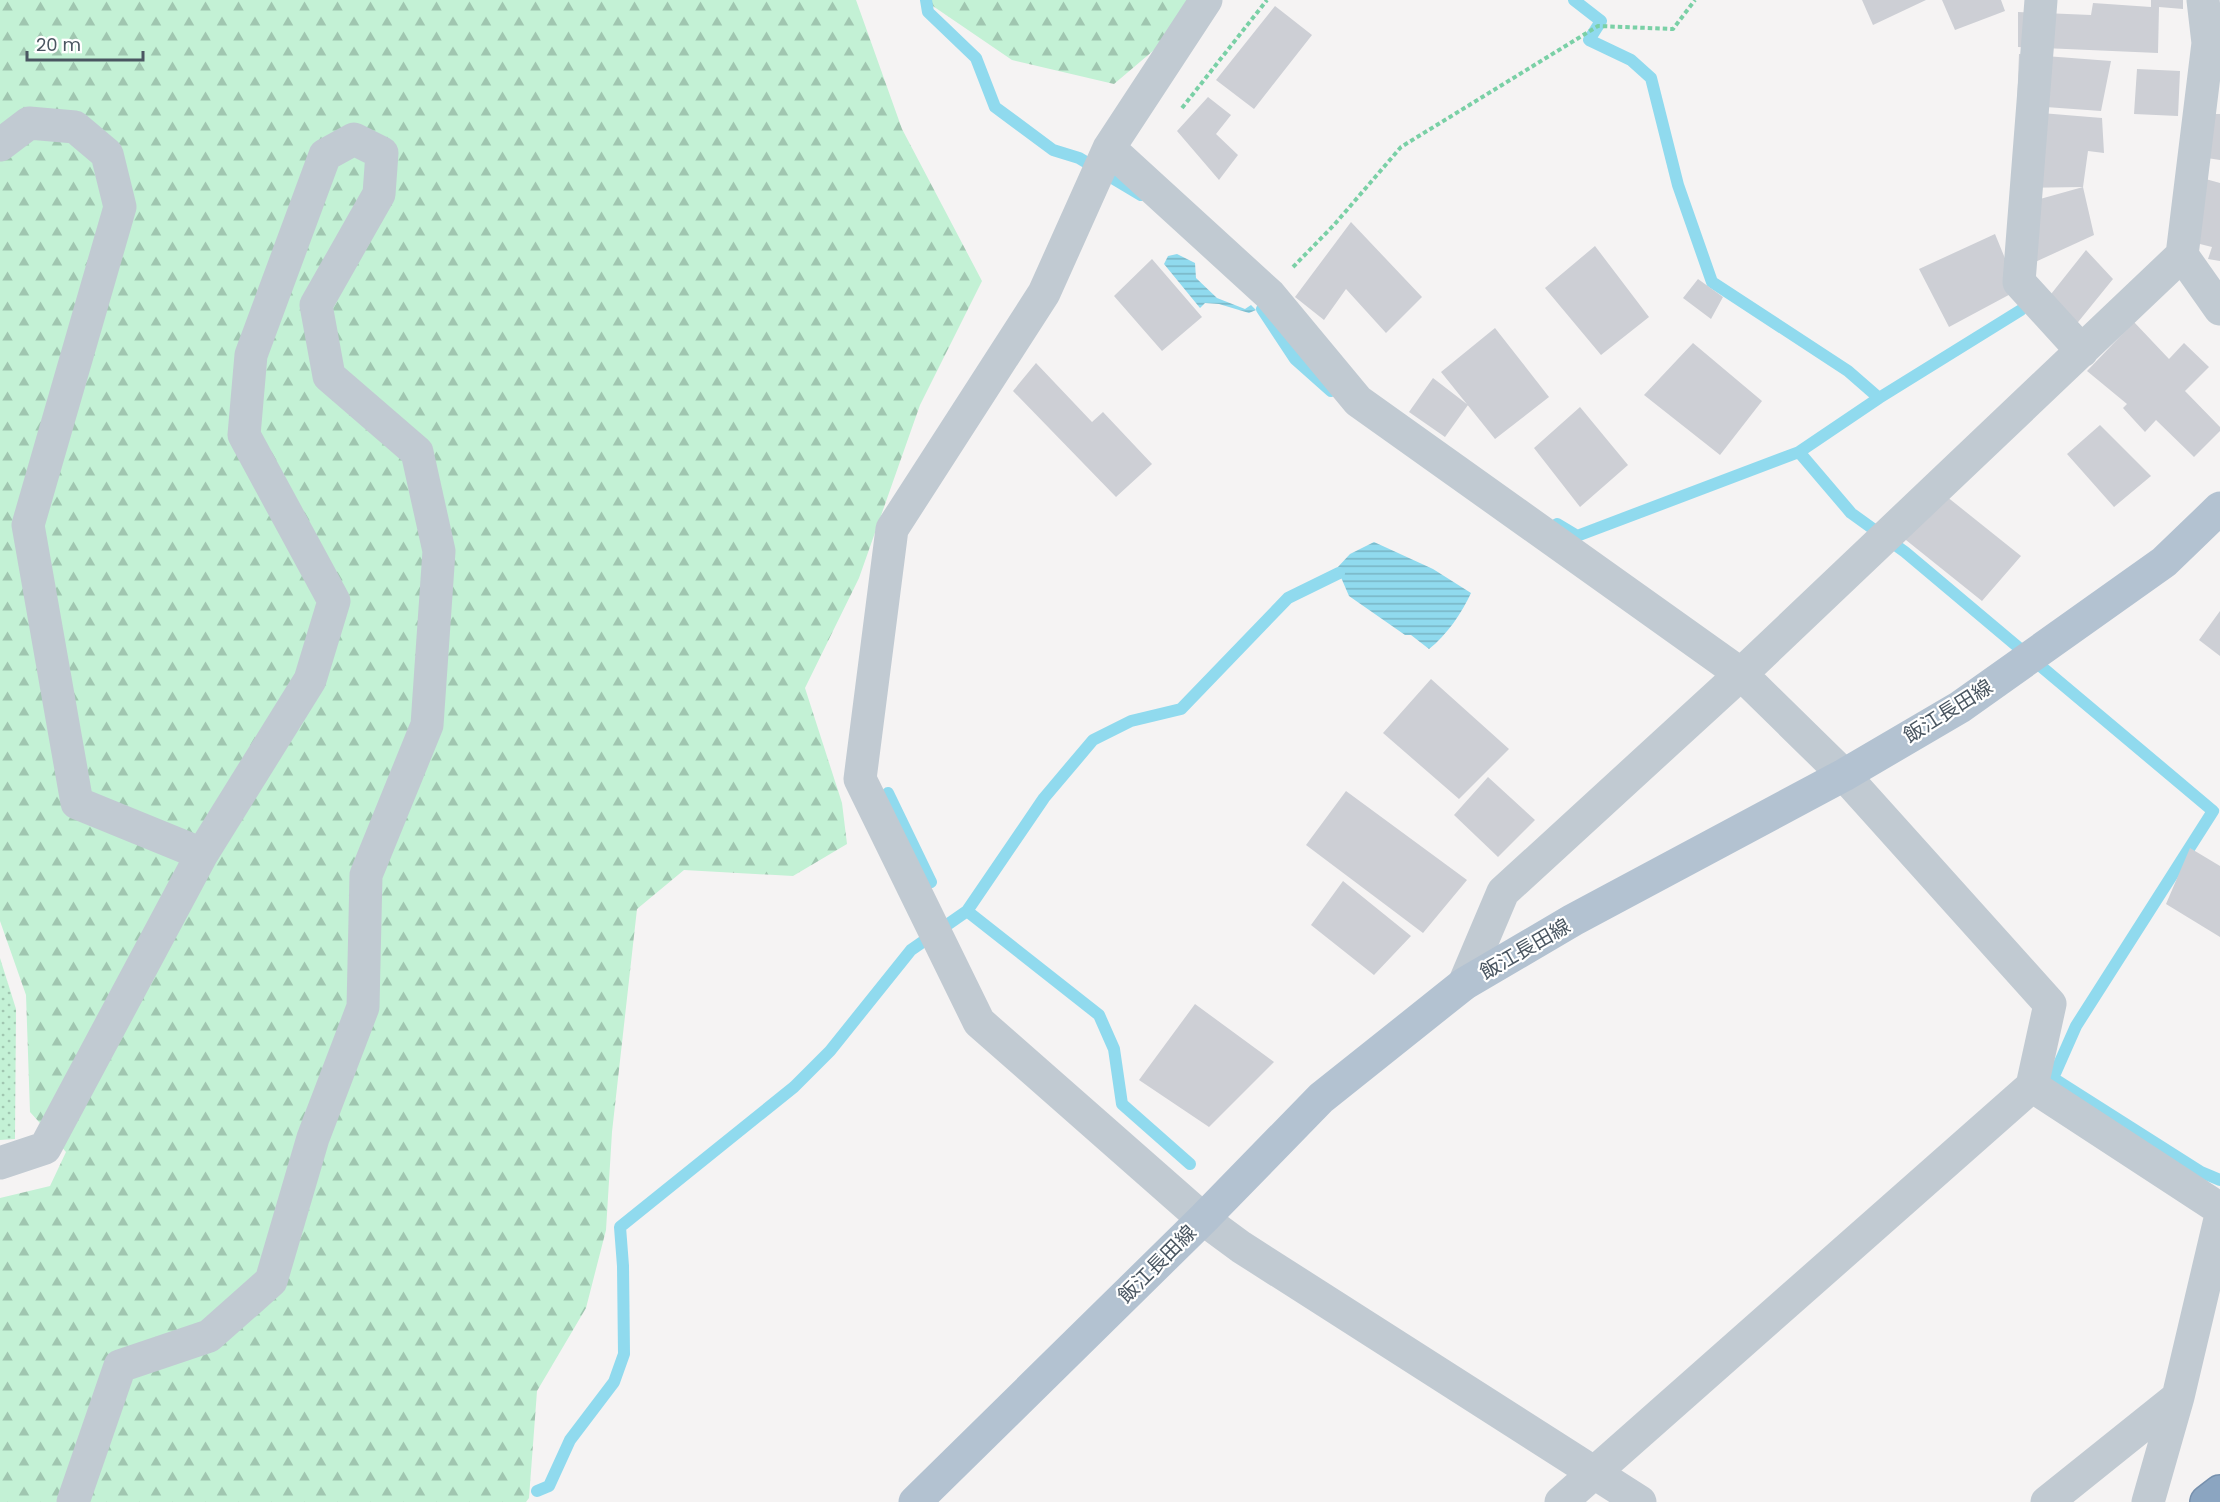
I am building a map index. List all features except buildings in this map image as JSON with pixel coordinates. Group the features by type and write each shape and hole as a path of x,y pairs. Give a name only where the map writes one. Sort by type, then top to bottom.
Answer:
{"highway":[{"path":"2207,1502 2220,1492"}],"main road":[{"name":"飯江長田線","path":"915,1502 1203,1218 1321,1098 1464,984 1573,920 1844,775 1960,707 2164,562 2220,508"}],"street":[{"path":"1206,0 1109,148 1044,293 892,530 860,779 979,1022 1203,1218 1241,1246 1640,1502"},
{"path":"2041,0 2019,282 2082,351"},
{"path":"1464,984 1503,892 1741,674 2182,255 2208,43 2203,0"},
{"path":"0,145 29,123 75,128 107,154 120,207 28,525 77,803 202,854"},
{"path":"0,1163 45,1148 202,854 310,680 334,601 244,435 251,355 312,188 325,155 354,139 382,153 379,194 316,304 329,376 417,452 439,551 427,725 366,875 363,1007 313,1138 271,1281 208,1336 120,1366 73,1502"},
{"path":"1109,148 1270,295 1358,401 1741,674 1844,775 2050,1004 2032,1086 1561,1502"},
{"path":"2182,255 2220,309"},
{"path":"2032,1086 2220,1209"},
{"path":"2148,1502 2178,1397 2220,1219"},
{"path":"2047,1502 2178,1397"}],"path":[{"path":"1176,116 1267,0"},
{"path":"1293,267 1334,225 1401,147 1598,26 1673,29 1695,0"}],"green space":[{"path":"0,0 856,0 902,129 982,281 920,405 859,578 805,688 842,803 847,844 793,876 684,870 637,909 612,1132 606,1230 586,1308 537,1391 529,1498 526,1502 0,1502 0,1198 50,1186 66,1152 30,1112 26,995 0,921"},
{"path":"924,0 1213,0 1114,84 1012,60"},
{"path":"0,958 16,1009 15,1139 0,1140"}],"water":[{"path":"1177,254 1195,263 1196,278 1217,298 1245,309 1251,305 1256,310 1249,313 1219,304 1205,303 1200,308 1164,264 1168,256"},
{"path":"1374,542 1433,569 1471,593 1453,624 1429,649 1349,596 1337,568 1350,554"}],"waterway":[{"path":"926,0 928,12 976,58 995,107 1053,150 1079,158 1141,195"},
{"path":"1574,0 1601,21 1589,40 1631,60 1651,78 1678,185 1712,282 1848,371 1879,398 1799,452"},
{"path":"1262,309 1295,359 1331,391"},
{"path":"1879,398 2021,310"},
{"path":"1557,524 1577,536 1799,452 1851,513 1905,552 2213,811 2076,1026 2053,1078 2201,1172 2220,1180"},
{"path":"967,911 1044,798 1093,740 1131,721 1181,709 1288,598 1339,573"},
{"path":"888,793 931,882"},
{"path":"537,1491 549,1486 570,1440 614,1382 624,1354 620,1227 794,1087 830,1051 911,950 967,911 1099,1015 1114,1049 1122,1104 1190,1164"}]}
